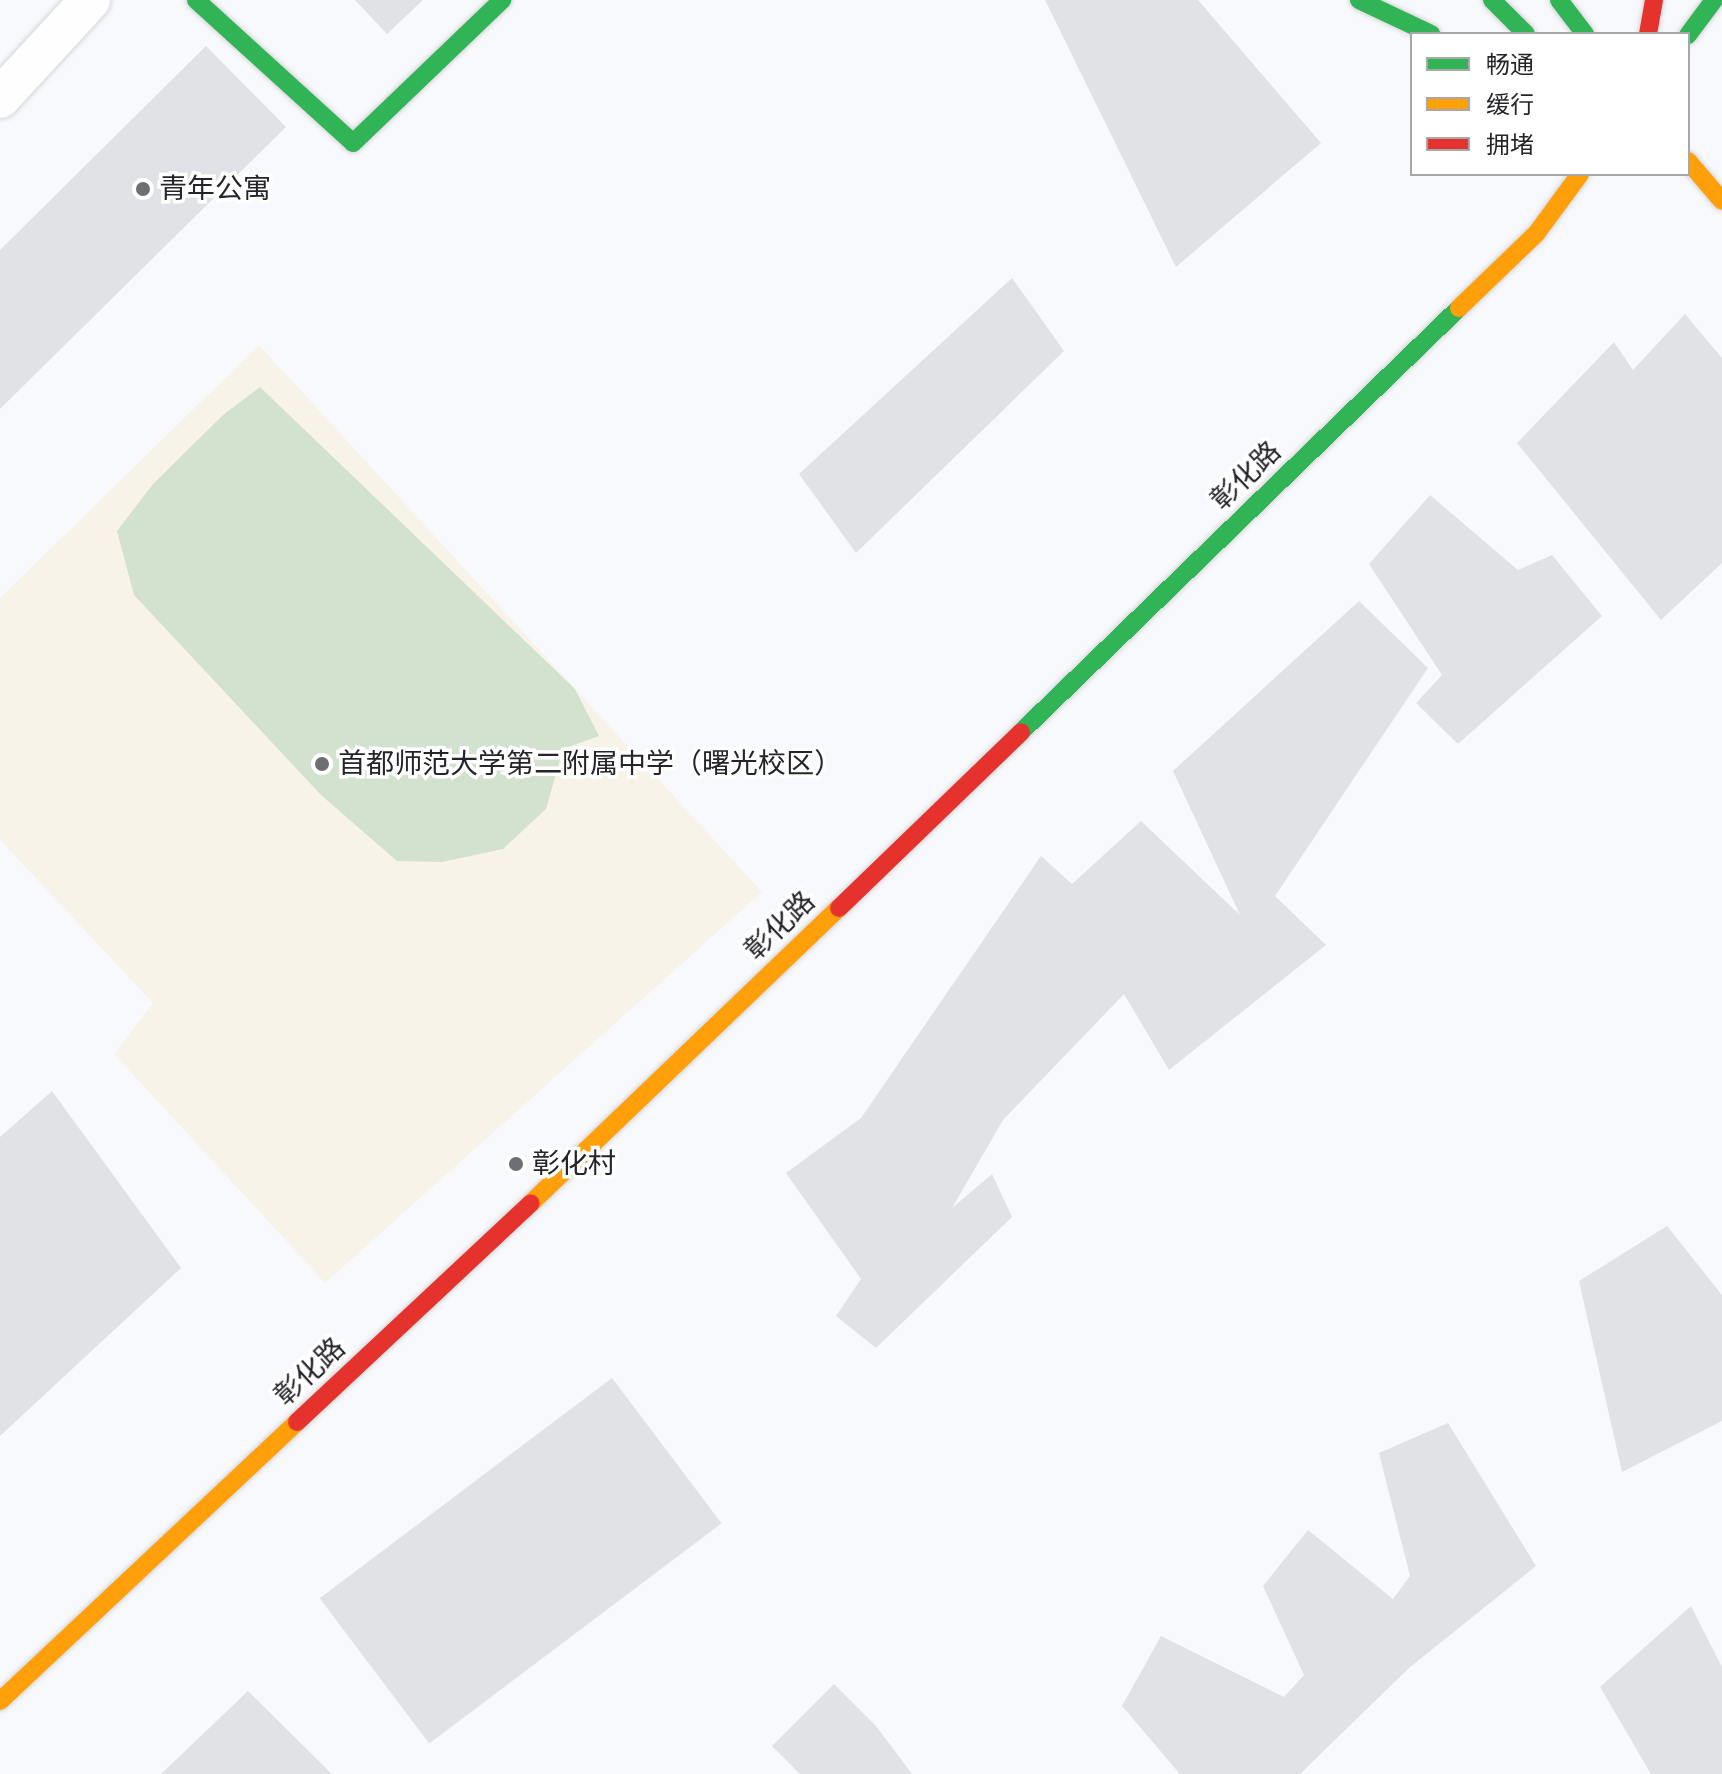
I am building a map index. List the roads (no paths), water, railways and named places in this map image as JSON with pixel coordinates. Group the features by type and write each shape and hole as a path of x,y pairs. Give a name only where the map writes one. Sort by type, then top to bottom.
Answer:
{"street":[{"path":"0,98 90,0"},
{"path":"196,0 353,143 502,0"},
{"path":"1359,0 1427,32"},
{"path":"1492,0 1524,32"},
{"path":"1559,0 1583,32"},
{"path":"1648,32 1654,0"},
{"path":"1690,32 1714,0"},
{"path":"1690,163 1722,201"},
{"name":"彰化路","path":"0,1701 712,1031 1536,234 1579,176"}],"place":[{"name":"青年公寓","path":"143,189"},
{"name":"首都师范大学第二附属中学（曙光校区）","path":"322,764"},
{"name":"彰化村","path":"516,1164"}]}
